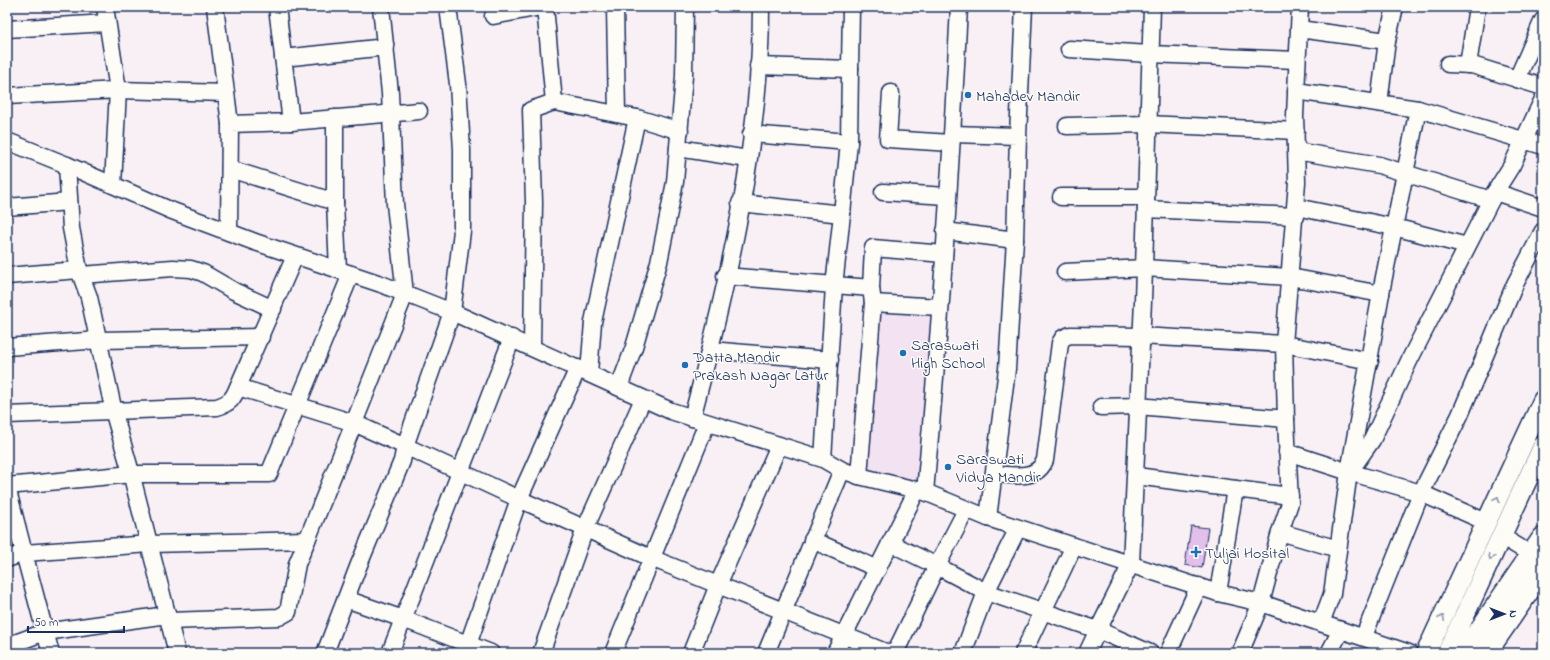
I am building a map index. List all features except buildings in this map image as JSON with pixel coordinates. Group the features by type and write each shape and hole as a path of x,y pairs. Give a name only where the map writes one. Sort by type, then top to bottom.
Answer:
{"main road":[{"path":"1465,653 1539,554"},
{"path":"1485,653 1539,554"}],"street":[{"path":"105,7 118,90 113,185"},
{"path":"215,7 230,124 229,232"},
{"path":"277,7 291,122"},
{"path":"7,646 45,632 168,618 279,617 285,615 290,607 293,578 297,564 308,540 405,294 395,204 391,114 382,7"},
{"path":"325,653 402,461 405,446 452,312 462,231 462,150 458,84 448,7"},
{"path":"493,16 541,7"},
{"path":"546,7 554,102"},
{"path":"615,7 617,114"},
{"path":"619,387 634,347 659,262 675,182 684,76 685,7"},
{"path":"613,653 651,558 699,420 710,350 740,204 752,134 761,7"},
{"path":"823,459 834,286 849,142 851,7"},
{"path":"835,653 890,543 921,491 940,307 958,7"},
{"path":"988,518 1007,369 1015,240 1024,7"},
{"path":"1087,653 1131,564 1144,268 1147,124 1152,7"},
{"path":"1240,653 1261,603 1280,532 1290,503 1284,344 1295,211 1296,91 1300,7"},
{"path":"1379,103 1387,42 1395,7"},
{"path":"1468,65 1477,7"},
{"path":"1517,79 1543,20"},
{"path":"7,29 107,23"},
{"path":"1299,29 1387,42"},
{"path":"283,58 386,47"},
{"path":"1069,48 1150,54 1297,60"},
{"path":"1448,64 1468,65 1543,87"},
{"path":"758,66 850,69"},
{"path":"7,96 118,90 226,93"},
{"path":"1296,91 1418,109 1543,146"},
{"path":"891,93 888,139 1018,136"},
{"path":"1350,472 1372,440 1467,246 1493,196 1512,165 1543,99"},
{"path":"532,347 534,202 531,110 554,102 637,118 680,132"},
{"path":"1321,623 1332,594 1350,472 1381,294 1404,172 1418,109"},
{"path":"230,124 291,122 419,111"},
{"path":"51,653 7,487 132,474 269,474 344,272 335,202 335,118"},
{"path":"467,649 519,499 583,371 637,118"},
{"path":"1067,126 1147,124 1296,131"},
{"path":"752,134 849,142"},
{"path":"7,141 67,165 170,210 452,312 671,411 823,459 842,470 858,476 921,491 988,518 1218,593 1261,603 1341,630 1364,636 1407,653"},
{"path":"678,148 748,159"},
{"path":"1296,151 1379,165 1543,208"},
{"path":"67,165 71,228 80,273 89,297 100,340 113,410 132,474 177,653"},
{"path":"230,169 335,202"},
{"path":"883,192 947,196"},
{"path":"1061,197 1295,211 1394,227 1467,246"},
{"path":"7,207 69,202"},
{"path":"740,204 842,214"},
{"path":"945,231 1015,240"},
{"path":"1364,636 1421,493 1460,415 1515,284 1543,231"},
{"path":"858,476 872,295 873,248 944,254"},
{"path":"7,415 217,407 226,404 232,400 261,337 295,256"},
{"path":"7,276 173,268 191,269 203,273 234,291 273,308"},
{"path":"1065,272 1144,268 1290,277 1381,294"},
{"path":"725,276 834,286 872,295 940,307"},
{"path":"994,474 1031,475 1042,468 1046,460 1058,352 1063,338 1070,335 1140,336 1284,344 1370,361"},
{"path":"7,348 100,340 261,337"},
{"path":"390,653 512,338"},
{"path":"710,350 830,360"},
{"path":"238,387 354,423 651,558 888,653"},
{"path":"541,653 585,529 643,399"},
{"path":"1426,653 1543,400"},
{"path":"1101,407 1138,406 1286,419"},
{"path":"691,653 718,585 779,445"},
{"path":"1447,653 1543,446"},
{"path":"1287,452 1421,493 1486,522"},
{"path":"766,653 842,470"},
{"path":"1136,476 1290,496"},
{"path":"1218,593 1234,489"},
{"path":"895,653 966,510"},
{"path":"963,653 986,592 1018,528"},
{"path":"1280,532 1338,549"},
{"path":"1501,536 1539,554"},
{"path":"7,559 24,553 150,544 308,540"},
{"path":"812,540 878,568"},
{"path":"890,543 986,592 1098,630 1150,653"},
{"path":"1023,653 1074,546"},
{"path":"1168,653 1199,586"},
{"path":"346,599 403,619 467,649 491,653"},
{"path":"1329,653 1341,630"}],"shaded area":[{"name":"Saraswati High School","path":"873,303 940,307 925,492 859,471"}],"place":[{"name":"Mahadev Mandir","path":"968,95"},
{"name":"Saraswati High School","path":"903,353"},
{"name":"Datta Mandir Prakash Nagar Latur","path":"685,365"},
{"name":"Saraswati Vidya Mandir","path":"948,467"},
{"name":"Tuljai Hosital","path":"1196,552"}]}
